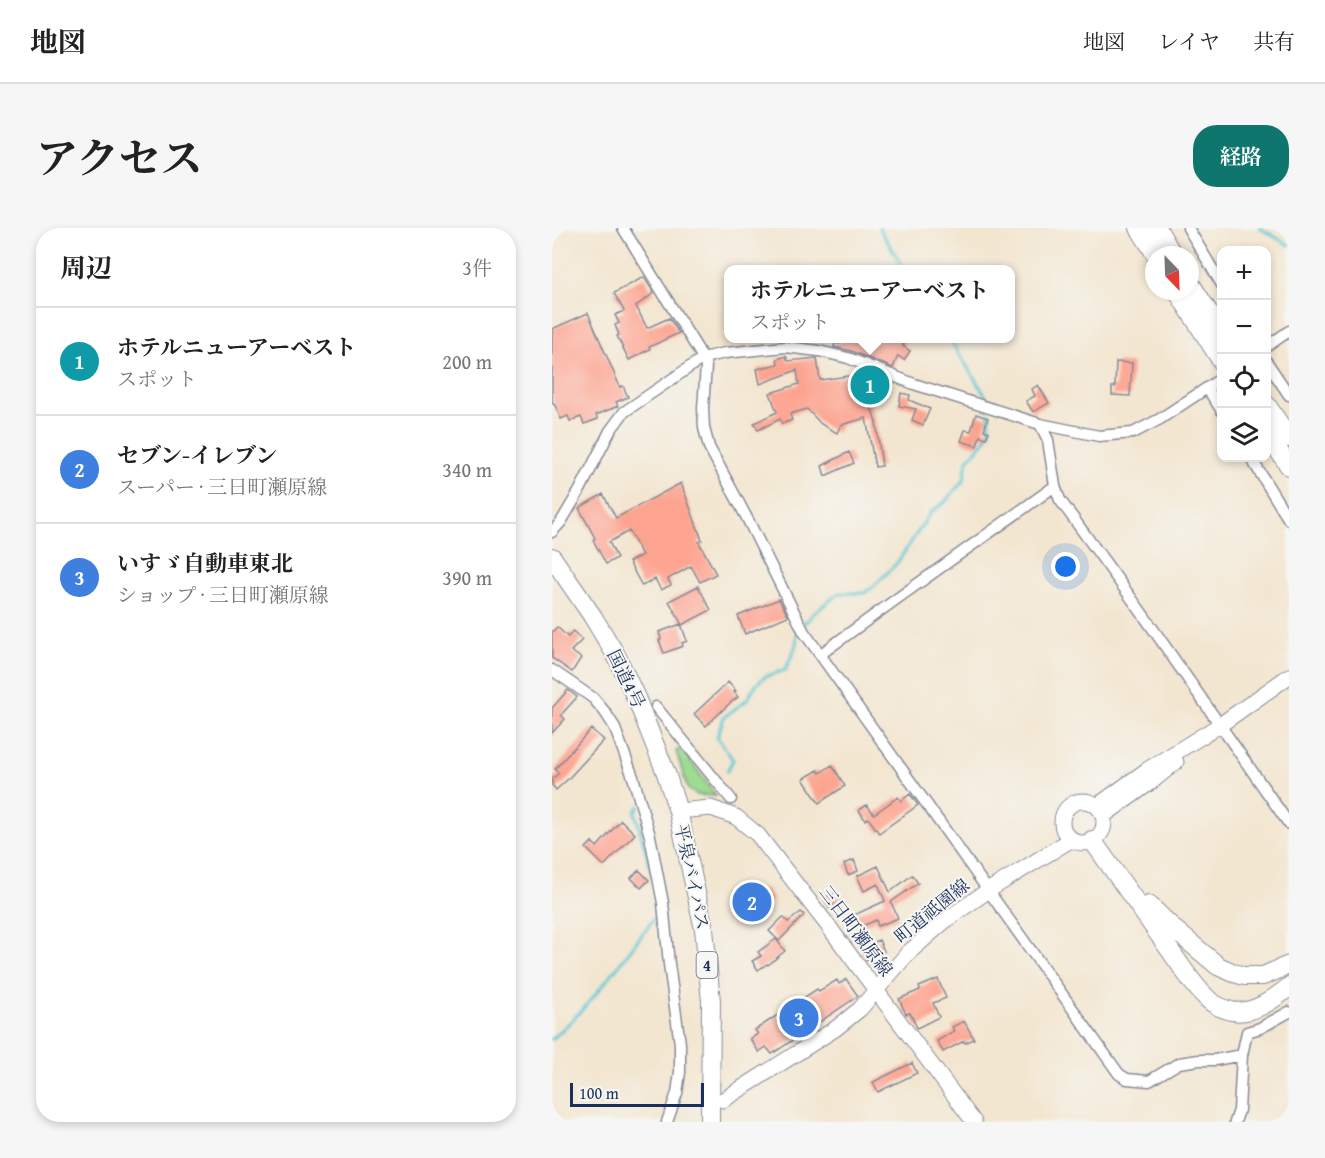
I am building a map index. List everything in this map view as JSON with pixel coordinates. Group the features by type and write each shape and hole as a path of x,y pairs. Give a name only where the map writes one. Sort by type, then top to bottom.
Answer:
{"highway":[{"path":"1140,228 1151,246"},
{"path":"1157,228 1168,246"},
{"path":"1199,298 1217,327"},
{"path":"1183,300 1217,356"},
{"path":"1269,408 1289,438"},
{"path":"1271,439 1289,466"},
{"name":"国道4号","path":"552,557 617,657 666,773 678,811"},
{"name":"平泉バイパス","path":"678,811 704,929 711,1001 710,1122"},
{"path":"1096,838 1155,911 1218,966 1233,973 1255,977 1289,965"},
{"path":"1096,838 1184,970 1211,1001 1233,1011 1245,1011 1271,1002 1289,987"}],"street":[{"path":"623,228 704,358 706,366 704,428 709,447 804,632 1119,1074 1126,1079 1149,1081 1179,1063 1242,1055"},
{"path":"1188,228 1217,278"},
{"path":"1271,344 1289,331"},
{"path":"552,532 561,522 610,431 624,412 704,358 725,353 785,347 819,351 848,358 914,384 1040,424 1099,436 1132,433 1160,419 1217,381"},
{"path":"1271,368 1289,394"},
{"path":"1207,388 1219,408"},
{"path":"1040,424 1048,440 1054,486 1060,500 1289,824"},
{"path":"1253,462 1289,520"},
{"path":"821,654 1054,486"},
{"path":"552,670 592,698 614,726 633,777 650,836 663,903 680,1044 677,1093 667,1122"},
{"path":"1100,811 1155,779 1220,725 1289,676"},
{"path":"656,707 731,799"},
{"path":"1089,801 1100,811 1104,826 1096,838 1082,842 1068,835 1062,824 1065,811 1070,806 1076,802 1089,801"},
{"name":"三日町瀬原線","path":"678,811 711,808 736,817 758,835 974,1122"},
{"name":"町道祗園線","path":"723,1100 836,1029 860,1009 908,953 947,919 1068,835"},
{"path":"1235,1122 1239,1110 1242,1055 1247,1032 1260,1028 1289,1012"}],"green space":[{"path":"681,748 716,796 697,795 688,789 676,751"}],"building":[{"path":"644,277 654,293 636,306 647,328 669,318 679,333 649,347 650,349 629,360 617,336 619,335 615,325 619,323 615,315 624,311 614,293"},
{"path":"588,313 620,387 623,386 628,397 616,402 618,406 596,415 598,419 584,424 581,417 570,421 568,416 561,419 552,401 552,329"},
{"path":"835,343 904,343 903,346 910,351 904,360 898,356 893,368 851,351 834,347"},
{"path":"786,356 788,361 817,358 820,380 855,375 856,382 873,378 877,393 871,396 872,402 870,403 876,422 882,466 875,467 866,418 841,425 837,433 821,424 807,409 790,414 792,420 782,424 780,419 758,430 754,423 777,412 770,393 799,384 797,370 760,384 757,369 778,364 777,359"},
{"path":"1116,362 1132,363 1130,396 1112,395 1112,387 1115,387"},
{"path":"1038,385 1049,403 1033,412 1026,401 1035,396 1032,389"},
{"path":"901,393 910,395 909,400 930,409 923,425 912,420 916,409 899,406"},
{"path":"976,414 988,418 984,430 989,432 986,438 980,436 977,446 961,441 965,430 971,431"},
{"path":"849,452 854,463 825,476 822,466"},
{"path":"681,483 702,540 699,542 716,574 700,582 691,566 668,579 671,585 661,590 655,579 642,586 629,562 642,555 629,531 609,542 617,558 606,564 579,508 603,494 616,518"},
{"path":"698,586 711,610 682,625 669,601"},
{"path":"779,599 788,616 745,634 738,616"},
{"path":"681,624 687,641 682,643 683,646 664,653 659,640 661,639 659,632"},
{"path":"557,627 568,637 573,631 582,640 571,651 581,658 572,672 552,658 552,632"},
{"path":"728,682 738,697 706,726 694,714"},
{"path":"568,690 577,697 561,715 565,719 552,733 552,708"},
{"path":"591,729 604,740 556,790 552,785 552,779 559,773 555,769"},
{"path":"832,765 845,786 819,803 803,779 818,770 820,773"},
{"path":"910,794 918,805 879,833 868,818 865,820 859,810 867,805 874,814 898,797 901,801"},
{"path":"621,820 635,834 604,866 586,848 592,842 597,847"},
{"path":"854,860 858,871 848,875 844,864"},
{"path":"878,866 890,892 912,875 918,883 891,902 898,918 878,926 876,920 860,927 854,915 885,901 878,884 864,891 857,876"},
{"path":"639,870 649,880 641,888 631,878"},
{"path":"765,888 772,900 747,914 740,901"},
{"path":"836,892 841,903 829,908 824,898"},
{"path":"801,912 804,915 779,941 769,931 783,917 788,922"},
{"path":"776,939 785,951 758,970 752,961 761,956 758,952"},
{"path":"879,940 884,951 866,960 861,948"},
{"path":"846,979 858,996 772,1054 766,1047 759,1052 750,1039 758,1034 755,1030 817,989 819,991 837,980 839,984"},
{"path":"938,979 946,998 933,1003 939,1017 917,1028 910,1013 906,1014 899,999"},
{"path":"964,1021 974,1039 965,1043 964,1041 943,1052 937,1041 954,1031 952,1027"},
{"path":"912,1063 917,1073 878,1092 873,1082"}],"waterway":[{"path":"879,228 902,265"},
{"path":"1260,228 1289,245"},
{"path":"952,343 985,395 988,404"},
{"path":"803,622 806,622 839,593 864,593 897,563 931,512 944,503 964,480 967,461 990,431 989,414"},
{"path":"727,771 733,760 717,737 724,717 748,699 754,687 764,677 785,670 796,643 796,626"},
{"path":"639,806 635,812 653,877"},
{"path":"552,1039 596,994 661,910"}],"place":[{"name":"ホテルニューアーベスト","path":"870,385"},
{"name":"セブン-イレブン","path":"752,902"},
{"name":"いすゞ自動車東北","path":"799,1018"}]}
